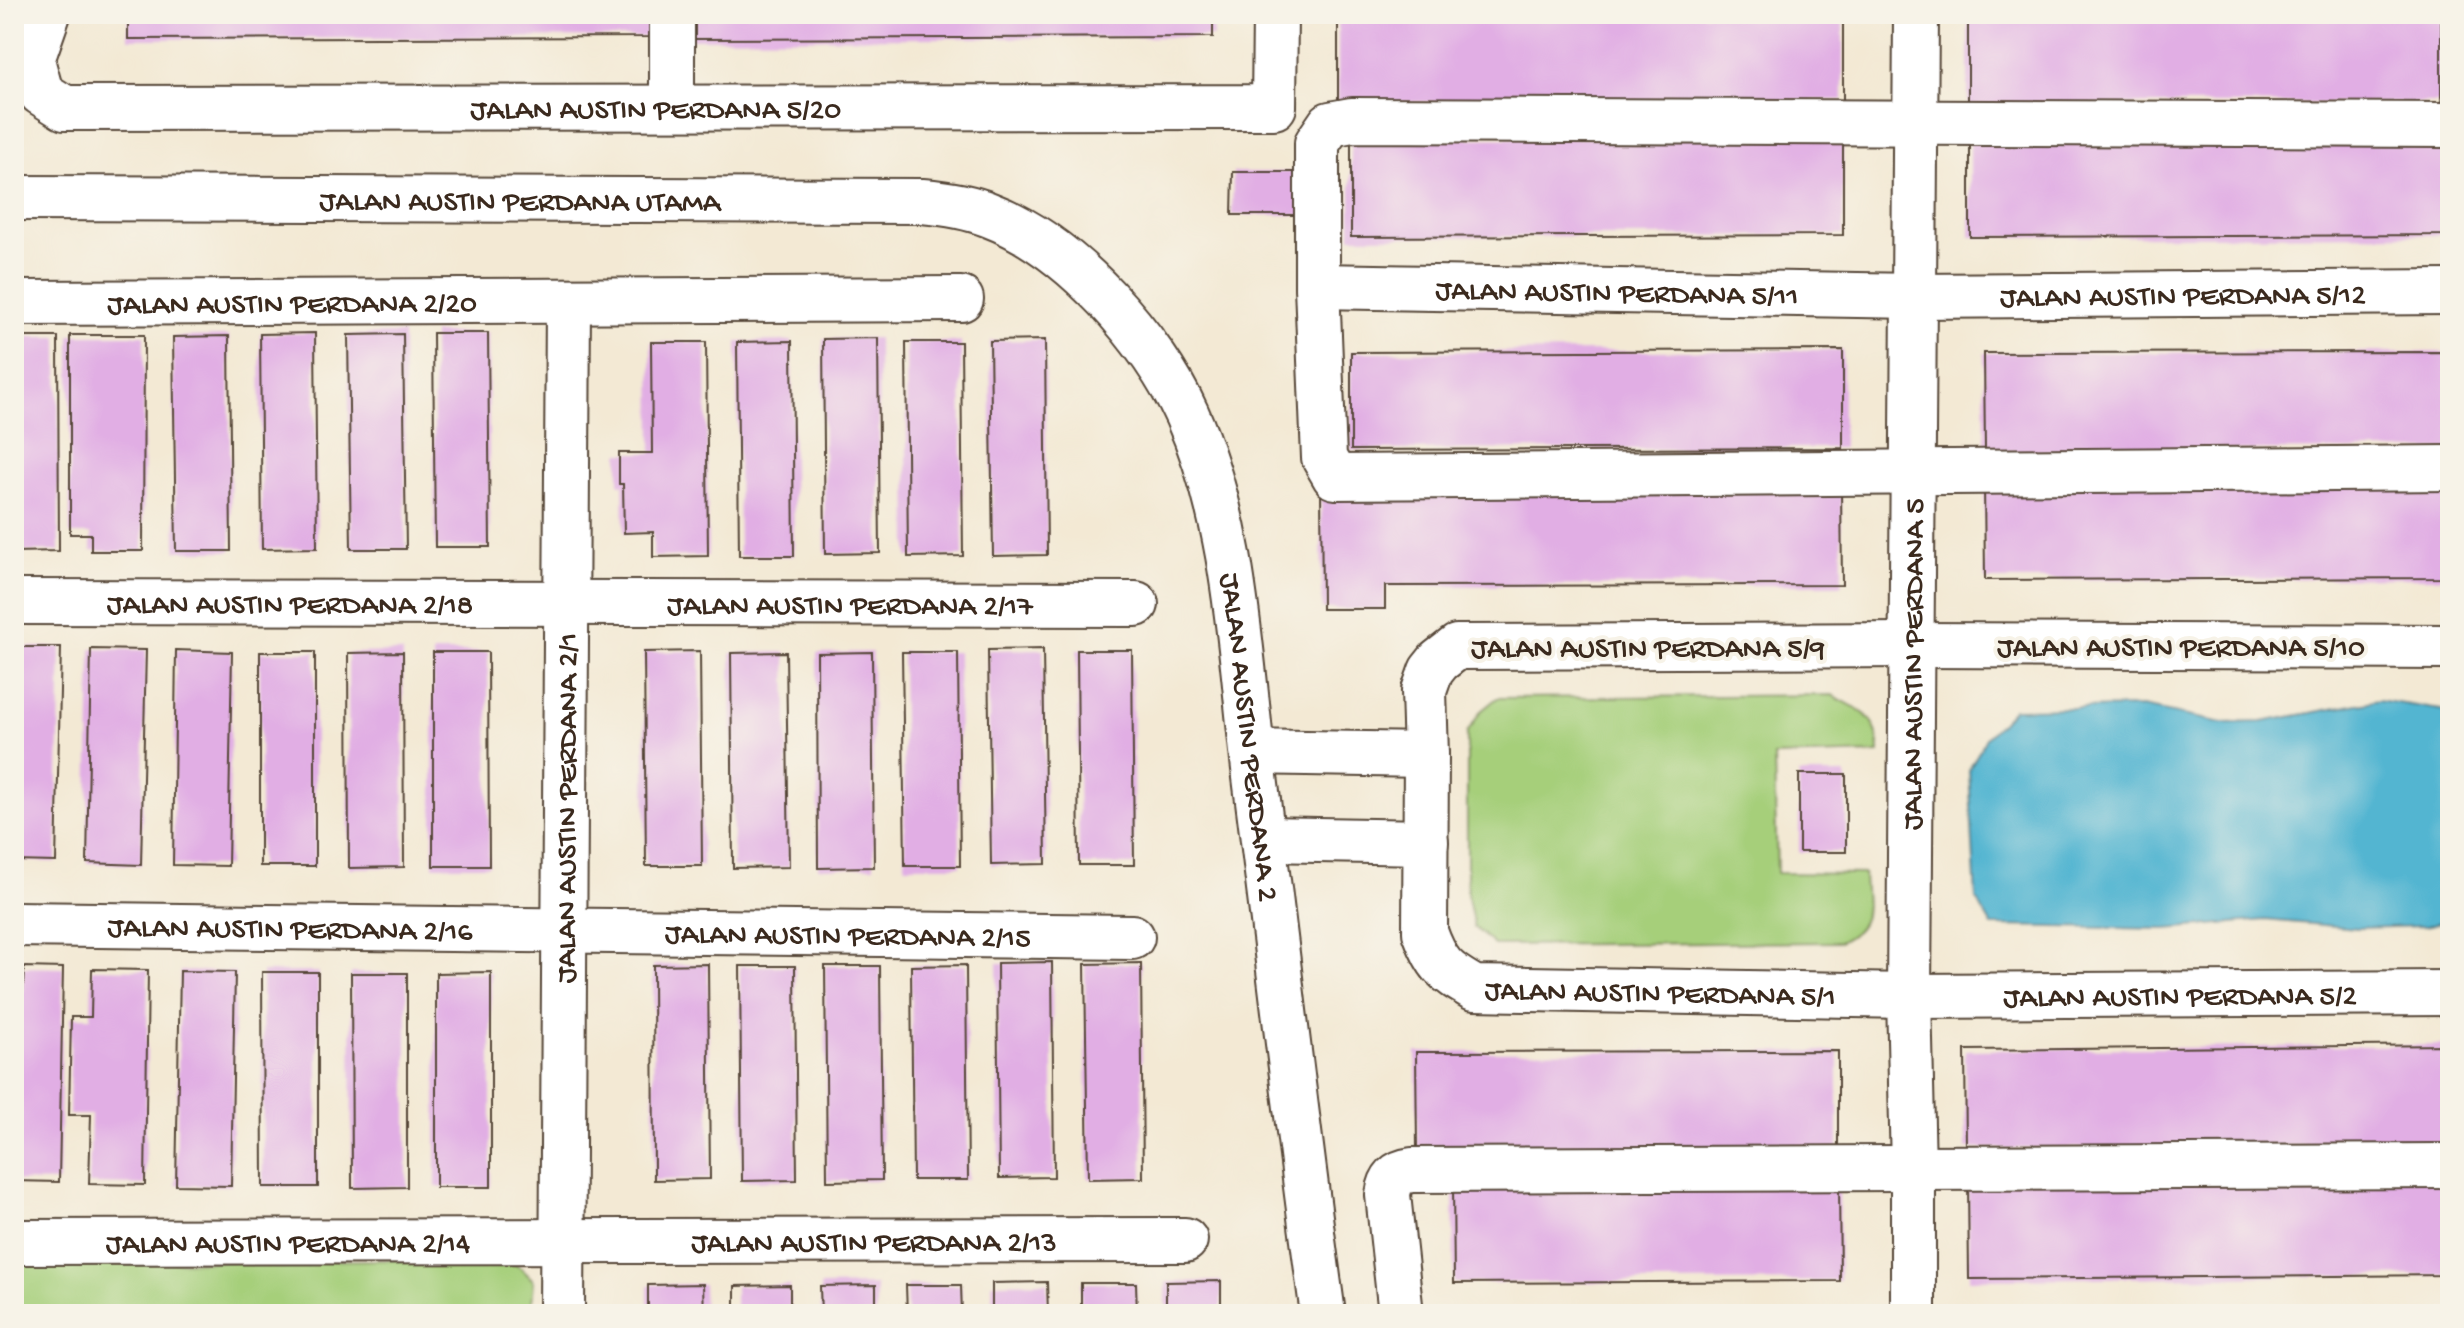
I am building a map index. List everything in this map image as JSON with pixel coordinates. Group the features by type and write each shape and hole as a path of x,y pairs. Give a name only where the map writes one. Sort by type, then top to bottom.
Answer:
{"street":[{"name":"JALAN AUSTIN PERDANA 5/20","path":"48,14 32,60 41,93 65,108 1274,107 1275,14"},
{"path":"672,14 672,107"},
{"name":"JALAN AUSTIN PERDANA 5","path":"1913,1314 1909,996 1916,14"},
{"path":"2450,125 1352,120 1330,124 1317,143 1317,286 1324,458 1335,477 2450,468"},
{"name":"JALAN AUSTIN PERDANA UTAMA","path":"14,198 922,201 960,205 1021,229"},
{"name":"JALAN AUSTIN PERDANA 2","path":"1021,229 1064,259 1109,301 1150,351 1186,413 1210,475 1242,647 1323,1314"},
{"name":"JALAN AUSTIN PERDANA 5/11","path":"1317,286 1916,296"},
{"name":"JALAN AUSTIN PERDANA 5/12","path":"1916,296 2450,292"},
{"name":"JALAN AUSTIN PERDANA 2/20","path":"14,303 961,299"},
{"name":"JALAN AUSTIN PERDANA 2/1","path":"562,1314 568,302"},
{"name":"JALAN AUSTIN PERDANA 2/18","path":"14,602 566,603"},
{"name":"JALAN AUSTIN PERDANA 2/17","path":"566,603 1136,604"},
{"name":"JALAN AUSTIN PERDANA 5/10","path":"1912,645 2450,647"},
{"name":"JALAN AUSTIN PERDANA 5/9","path":"1426,854 1424,691 1431,671 1457,647 1912,645"},
{"path":"1254,764 1426,767"},
{"path":"1265,851 1426,854"},
{"name":"JALAN AUSTIN PERDANA 5/1","path":"1426,854 1425,932 1434,957 1451,975 1474,988 1909,996"},
{"name":"JALAN AUSTIN PERDANA 2/16","path":"14,924 565,930"},
{"name":"JALAN AUSTIN PERDANA 2/15","path":"565,930 1132,937"},
{"name":"JALAN AUSTIN PERDANA 5/2","path":"1909,996 2450,993"},
{"path":"1401,1314 1388,1195 1389,1184 1401,1172 1412,1170 2450,1166"},
{"name":"JALAN AUSTIN PERDANA 2/13","path":"563,1240 1185,1240"},
{"name":"JALAN AUSTIN PERDANA 2/14","path":"14,1242 563,1240"}],"green space":[{"path":"1832,695 1860,710 1872,722 1879,753 1774,756 1777,873 1864,874 1865,914 1863,922 1850,936 1839,942 1494,945 1474,927 1467,894 1467,733 1481,711 1497,698"},
{"path":"507,1259 534,1281 531,1314 14,1314 14,1263"}],"water":[{"path":"2379,700 2450,714 2450,919 2426,926 2357,928 2265,920 2166,929 1992,926 1976,899 1969,770 1986,738 2014,709 2142,707 2223,723 2262,722"}],"building":[{"path":"128,14 656,14 656,37 128,39"},
{"path":"686,14 1213,14 1213,37 686,39"},
{"path":"1338,14 1843,14 1843,100 1338,102"},
{"path":"1968,14 2441,14 2441,103 1968,105"},
{"path":"2450,136 2450,235 1970,237 1970,138"},
{"path":"1843,137 1843,235 1351,237 1351,139"},
{"path":"1233,172 1302,172 1302,215 1232,215"},
{"path":"315,333 317,548 262,549 260,334"},
{"path":"433,333 488,333 490,547 435,547"},
{"path":"403,334 406,549 351,549 348,335"},
{"path":"70,335 144,335 143,551 91,551 91,534 70,534"},
{"path":"229,336 231,551 176,551 173,337"},
{"path":"14,337 58,337 59,551 14,552"},
{"path":"878,338 880,553 825,554 823,339"},
{"path":"1045,340 1047,555 993,556 990,341"},
{"path":"792,341 794,556 739,556 737,342"},
{"path":"651,342 706,342 708,556 653,557 653,532 624,533 619,453 652,453"},
{"path":"906,342 961,342 963,556 908,557"},
{"path":"1843,350 1843,448 1351,450 1351,352"},
{"path":"2450,352 2450,450 1985,451 1984,353"},
{"path":"2450,480 2450,578 1985,580 1984,482"},
{"path":"1841,486 1842,585 1385,586 1385,609 1322,609 1321,488"},
{"path":"14,647 61,647 56,862 14,861"},
{"path":"91,649 146,650 141,865 87,863"},
{"path":"1043,649 1046,864 991,865 988,650"},
{"path":"176,650 232,652 228,866 173,865"},
{"path":"1077,650 1132,650 1134,865 1079,865"},
{"path":"700,651 702,866 646,866 644,652"},
{"path":"260,652 315,652 315,866 260,866"},
{"path":"403,652 404,867 349,868 348,653"},
{"path":"433,652 488,652 489,866 433,866"},
{"path":"786,652 789,867 733,868 731,653"},
{"path":"872,652 874,867 818,868 817,653"},
{"path":"902,652 958,652 960,866 905,866"},
{"path":"1799,774 1846,774 1846,852 1799,852"},
{"path":"1052,962 1054,1177 999,1178 997,963"},
{"path":"1141,963 1143,1178 1088,1179 1085,964"},
{"path":"708,964 710,1179 654,1180 653,965"},
{"path":"966,965 968,1180 913,1180 911,966"},
{"path":"740,966 795,966 797,1180 742,1181"},
{"path":"825,966 880,966 882,1180 827,1181"},
{"path":"24,967 63,968 59,1182 14,1181 14,992 23,992"},
{"path":"92,969 148,970 145,1185 89,1184 91,1115 69,1115 71,1017 91,1017"},
{"path":"180,971 235,972 231,1186 176,1185"},
{"path":"262,972 318,972 318,1187 263,1187"},
{"path":"491,972 491,1187 436,1187 436,973"},
{"path":"351,973 407,973 407,1187 352,1188"},
{"path":"2450,1045 2450,1144 1966,1149 1965,1050"},
{"path":"1838,1051 1838,1149 1417,1151 1416,1052"},
{"path":"2450,1177 2450,1275 1969,1279 1968,1181"},
{"path":"1839,1183 1840,1281 1454,1283 1453,1184"},
{"path":"1221,1281 1221,1314 1166,1314 1166,1282"},
{"path":"1047,1282 1048,1314 992,1314 992,1283"},
{"path":"1081,1283 1136,1283 1137,1314 1081,1314"},
{"path":"703,1284 704,1314 648,1314 648,1285"},
{"path":"790,1285 790,1314 735,1314 735,1286"},
{"path":"876,1285 876,1314 821,1314 820,1286"},
{"path":"906,1285 961,1285 962,1314 907,1314"}]}
